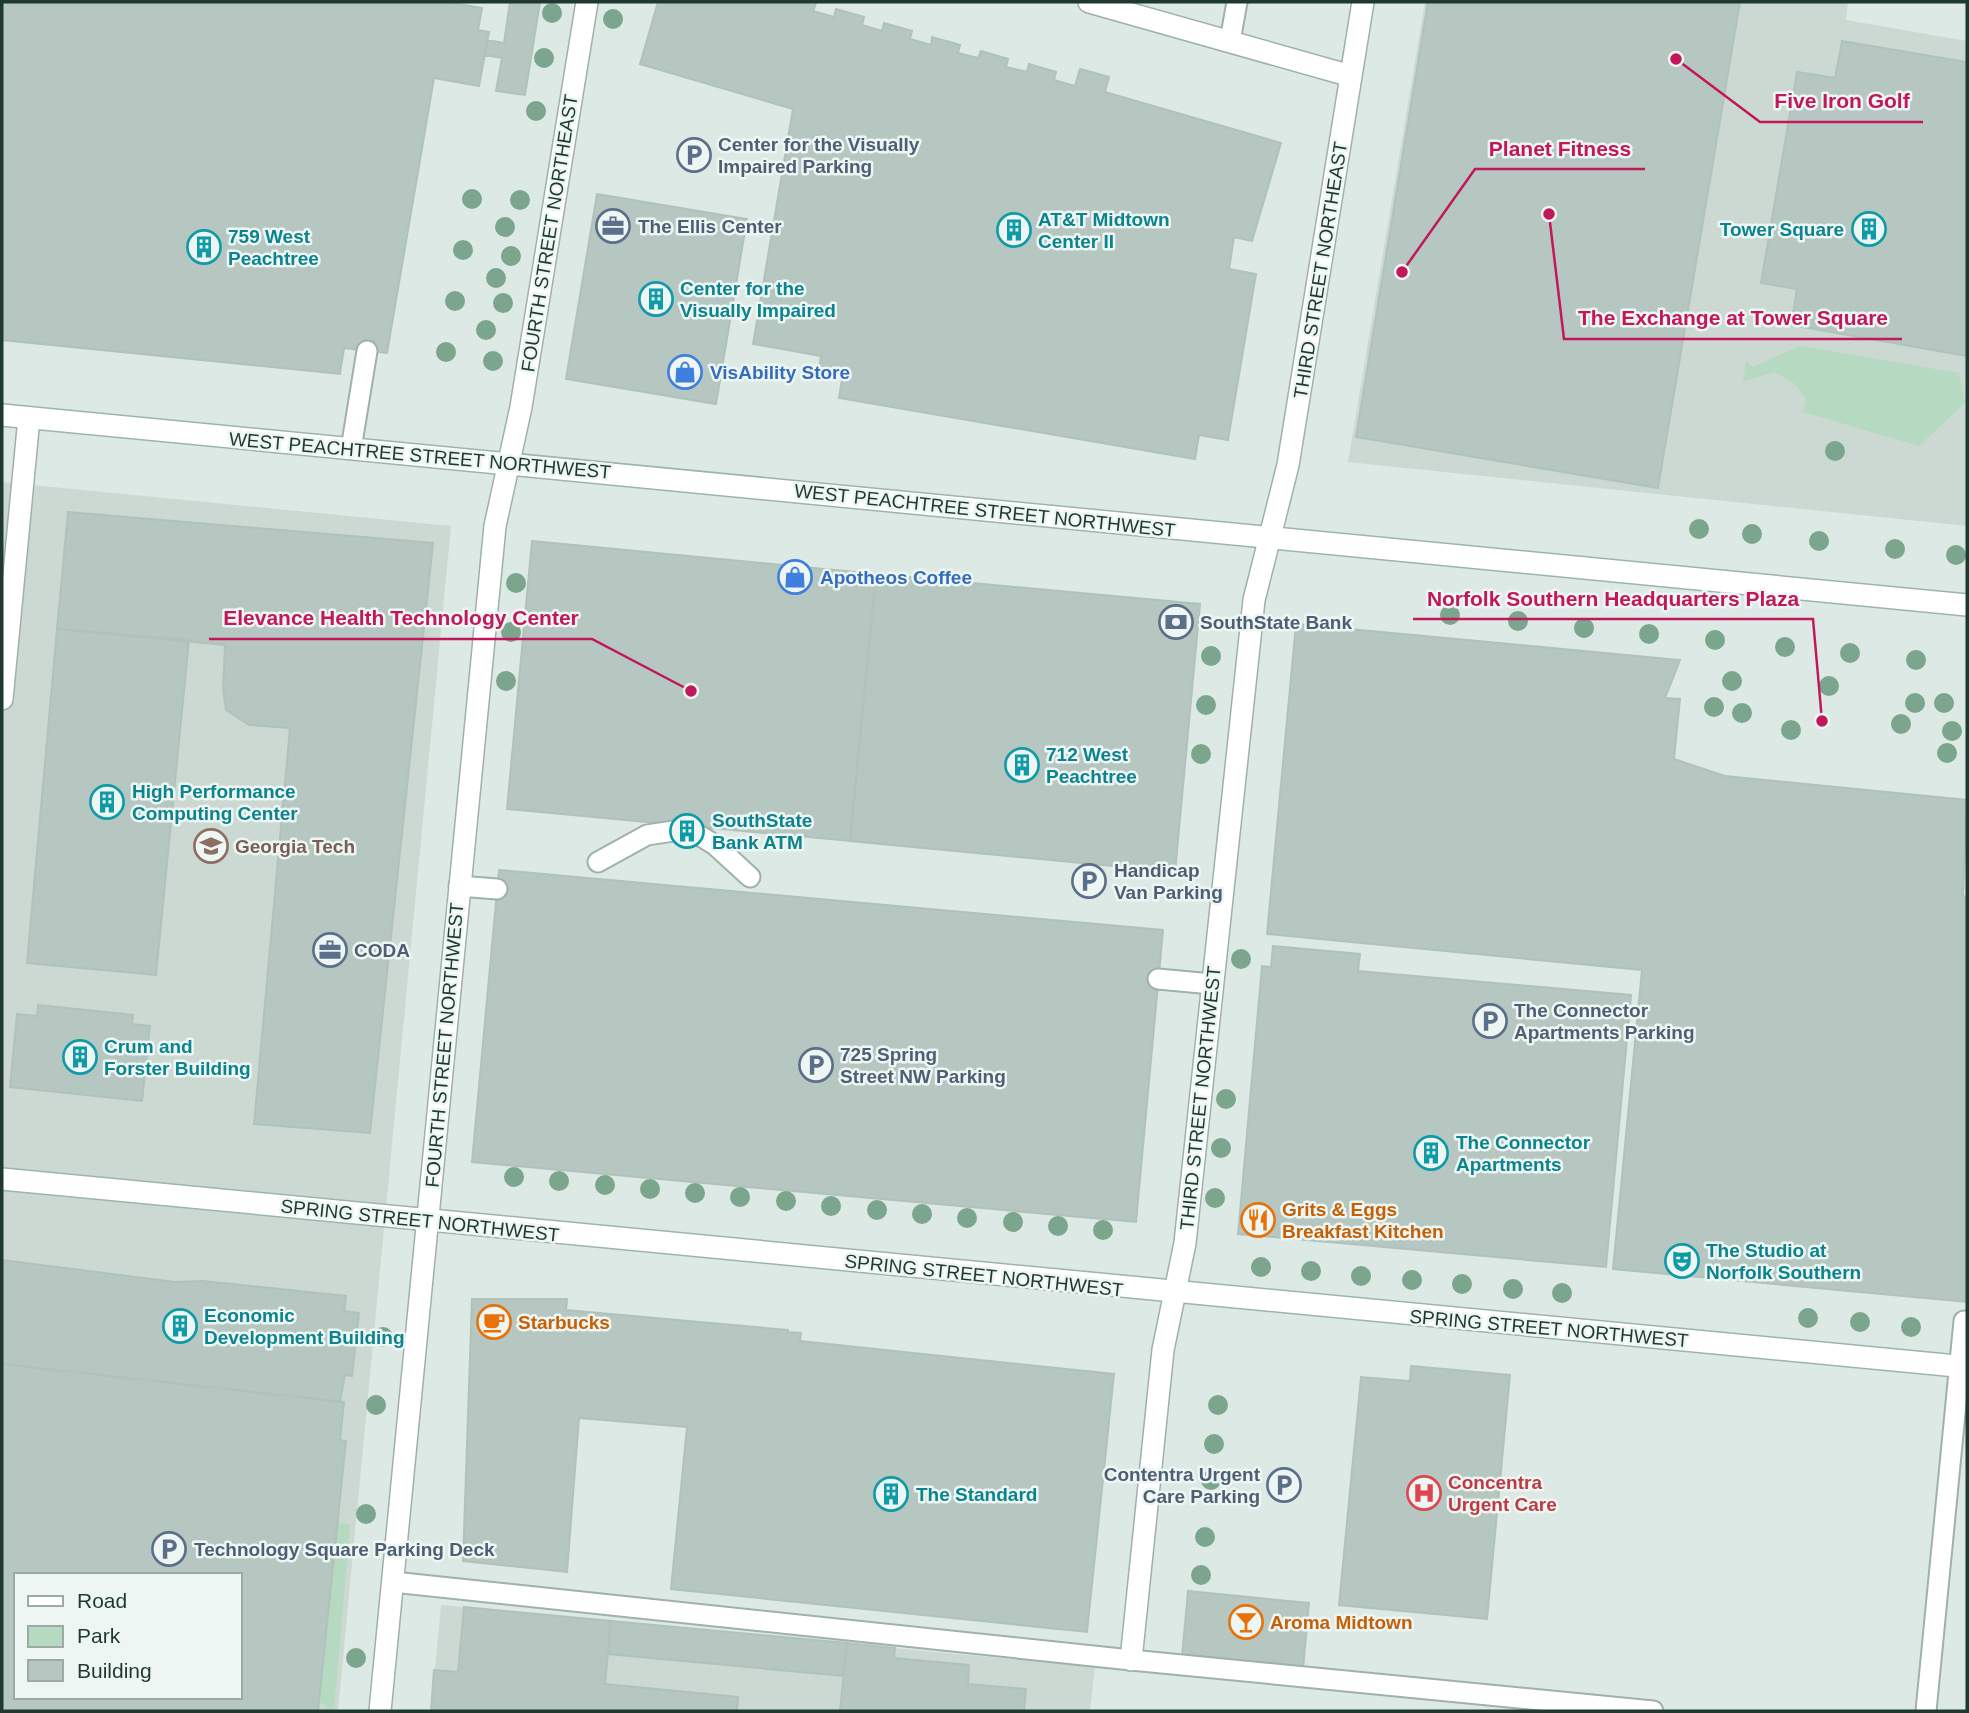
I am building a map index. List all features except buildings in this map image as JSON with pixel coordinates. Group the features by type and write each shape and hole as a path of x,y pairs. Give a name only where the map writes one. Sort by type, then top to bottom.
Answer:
{"street":[{"name":"FOURTH STREET NORTHEAST","path":"508,464 521,407 587,2"},
{"path":"1089,2 1351,76"},
{"name":"THIRD STREET NORTHEAST","path":"1270,537 1288,465 1363,2"},
{"name":"WEST PEACHTREE STREET NORTHWEST","path":"2,415 1967,605"},
{"path":"2,699 29,418"},
{"name":"FOURTH STREET NORTHWEST","path":"380,1711 495,526 508,464"},
{"name":"THIRD STREET NORTHWEST","path":"1131,1660 1163,1350 1185,1243 1254,600 1270,537"},
{"name":"SPRING STREET NORTHWEST","path":"2,1179 1174,1293 1964,1366"}],"lane":[{"path":"1230,41 1237,2"},
{"path":"351,449 367,351"},
{"path":"598,862 648,835 687,831 715,845 750,877"},
{"path":"459,886 497,889"},
{"path":"1158,979 1212,984"},
{"path":"1926,1711 1964,1366 1964,1321"},
{"path":"393,1582 1131,1660 1653,1711"}],"shaded area":[{"path":"1425,2 1848,2 1846,20 1967,41 1967,526 1348,462"},
{"name":"Georgia Tech","path":"2,482 451,526 338,1711 2,1711"},
{"path":"441,1605 1095,1667 1090,1711 431,1711"}],"green space":[{"path":"1800,346 1959,373 1965,403 1919,446 1803,412 1806,400 1795,384 1775,372 1743,381 1746,361 1753,367"},
{"path":"338,1523 350,1524 334,1711 326,1711 326,1705 319,1703"}],"place":[{"name":"Five Iron Golf","path":"1676,59"},
{"name":"Center for the Visually Impaired Parking","path":"694,155"},
{"name":"The Exchange at Tower Square","path":"1549,214"},
{"name":"The Ellis Center","path":"613,226"},
{"name":"Tower Square","path":"1869,229"},
{"name":"AT&T Midtown Center II","path":"1014,230"},
{"name":"759 West Peachtree","path":"204,247"},
{"name":"Planet Fitness","path":"1402,272"},
{"name":"Center for the Visually Impaired","path":"656,299"},
{"name":"VisAbility Store","path":"685,372"},
{"name":"Apotheos Coffee","path":"795,577"},
{"name":"SouthState Bank","path":"1176,622"},
{"name":"Elevance Health Technology Center","path":"691,691"},
{"name":"Norfolk Southern Headquarters Plaza","path":"1822,721"},
{"name":"712 West Peachtree","path":"1022,765"},
{"name":"High Performance Computing Center","path":"107,802"},
{"name":"SouthState Bank ATM","path":"687,831"},
{"name":"Georgia Tech","path":"211,846"},
{"name":"Handicap Van Parking","path":"1089,881"},
{"name":"CODA","path":"330,950"},
{"name":"The Connector Apartments Parking","path":"1490,1021"},
{"name":"Crum and Forster Building","path":"80,1057"},
{"name":"725 Spring Street NW Parking","path":"816,1065"},
{"name":"The Connector Apartments","path":"1431,1153"},
{"name":"Grits & Eggs Breakfast Kitchen","path":"1258,1220"},
{"name":"The Studio at Norfolk Southern","path":"1682,1261"},
{"name":"Starbucks","path":"494,1322"},
{"name":"Economic Development Building","path":"180,1326"},
{"name":"Contentra Urgent Care Parking","path":"1284,1485"},
{"name":"Concentra Urgent Care","path":"1424,1493"},
{"name":"The Standard","path":"891,1494"},
{"name":"Technology Square Parking Deck","path":"169,1549"},
{"name":"Aroma Midtown","path":"1246,1622"}]}
